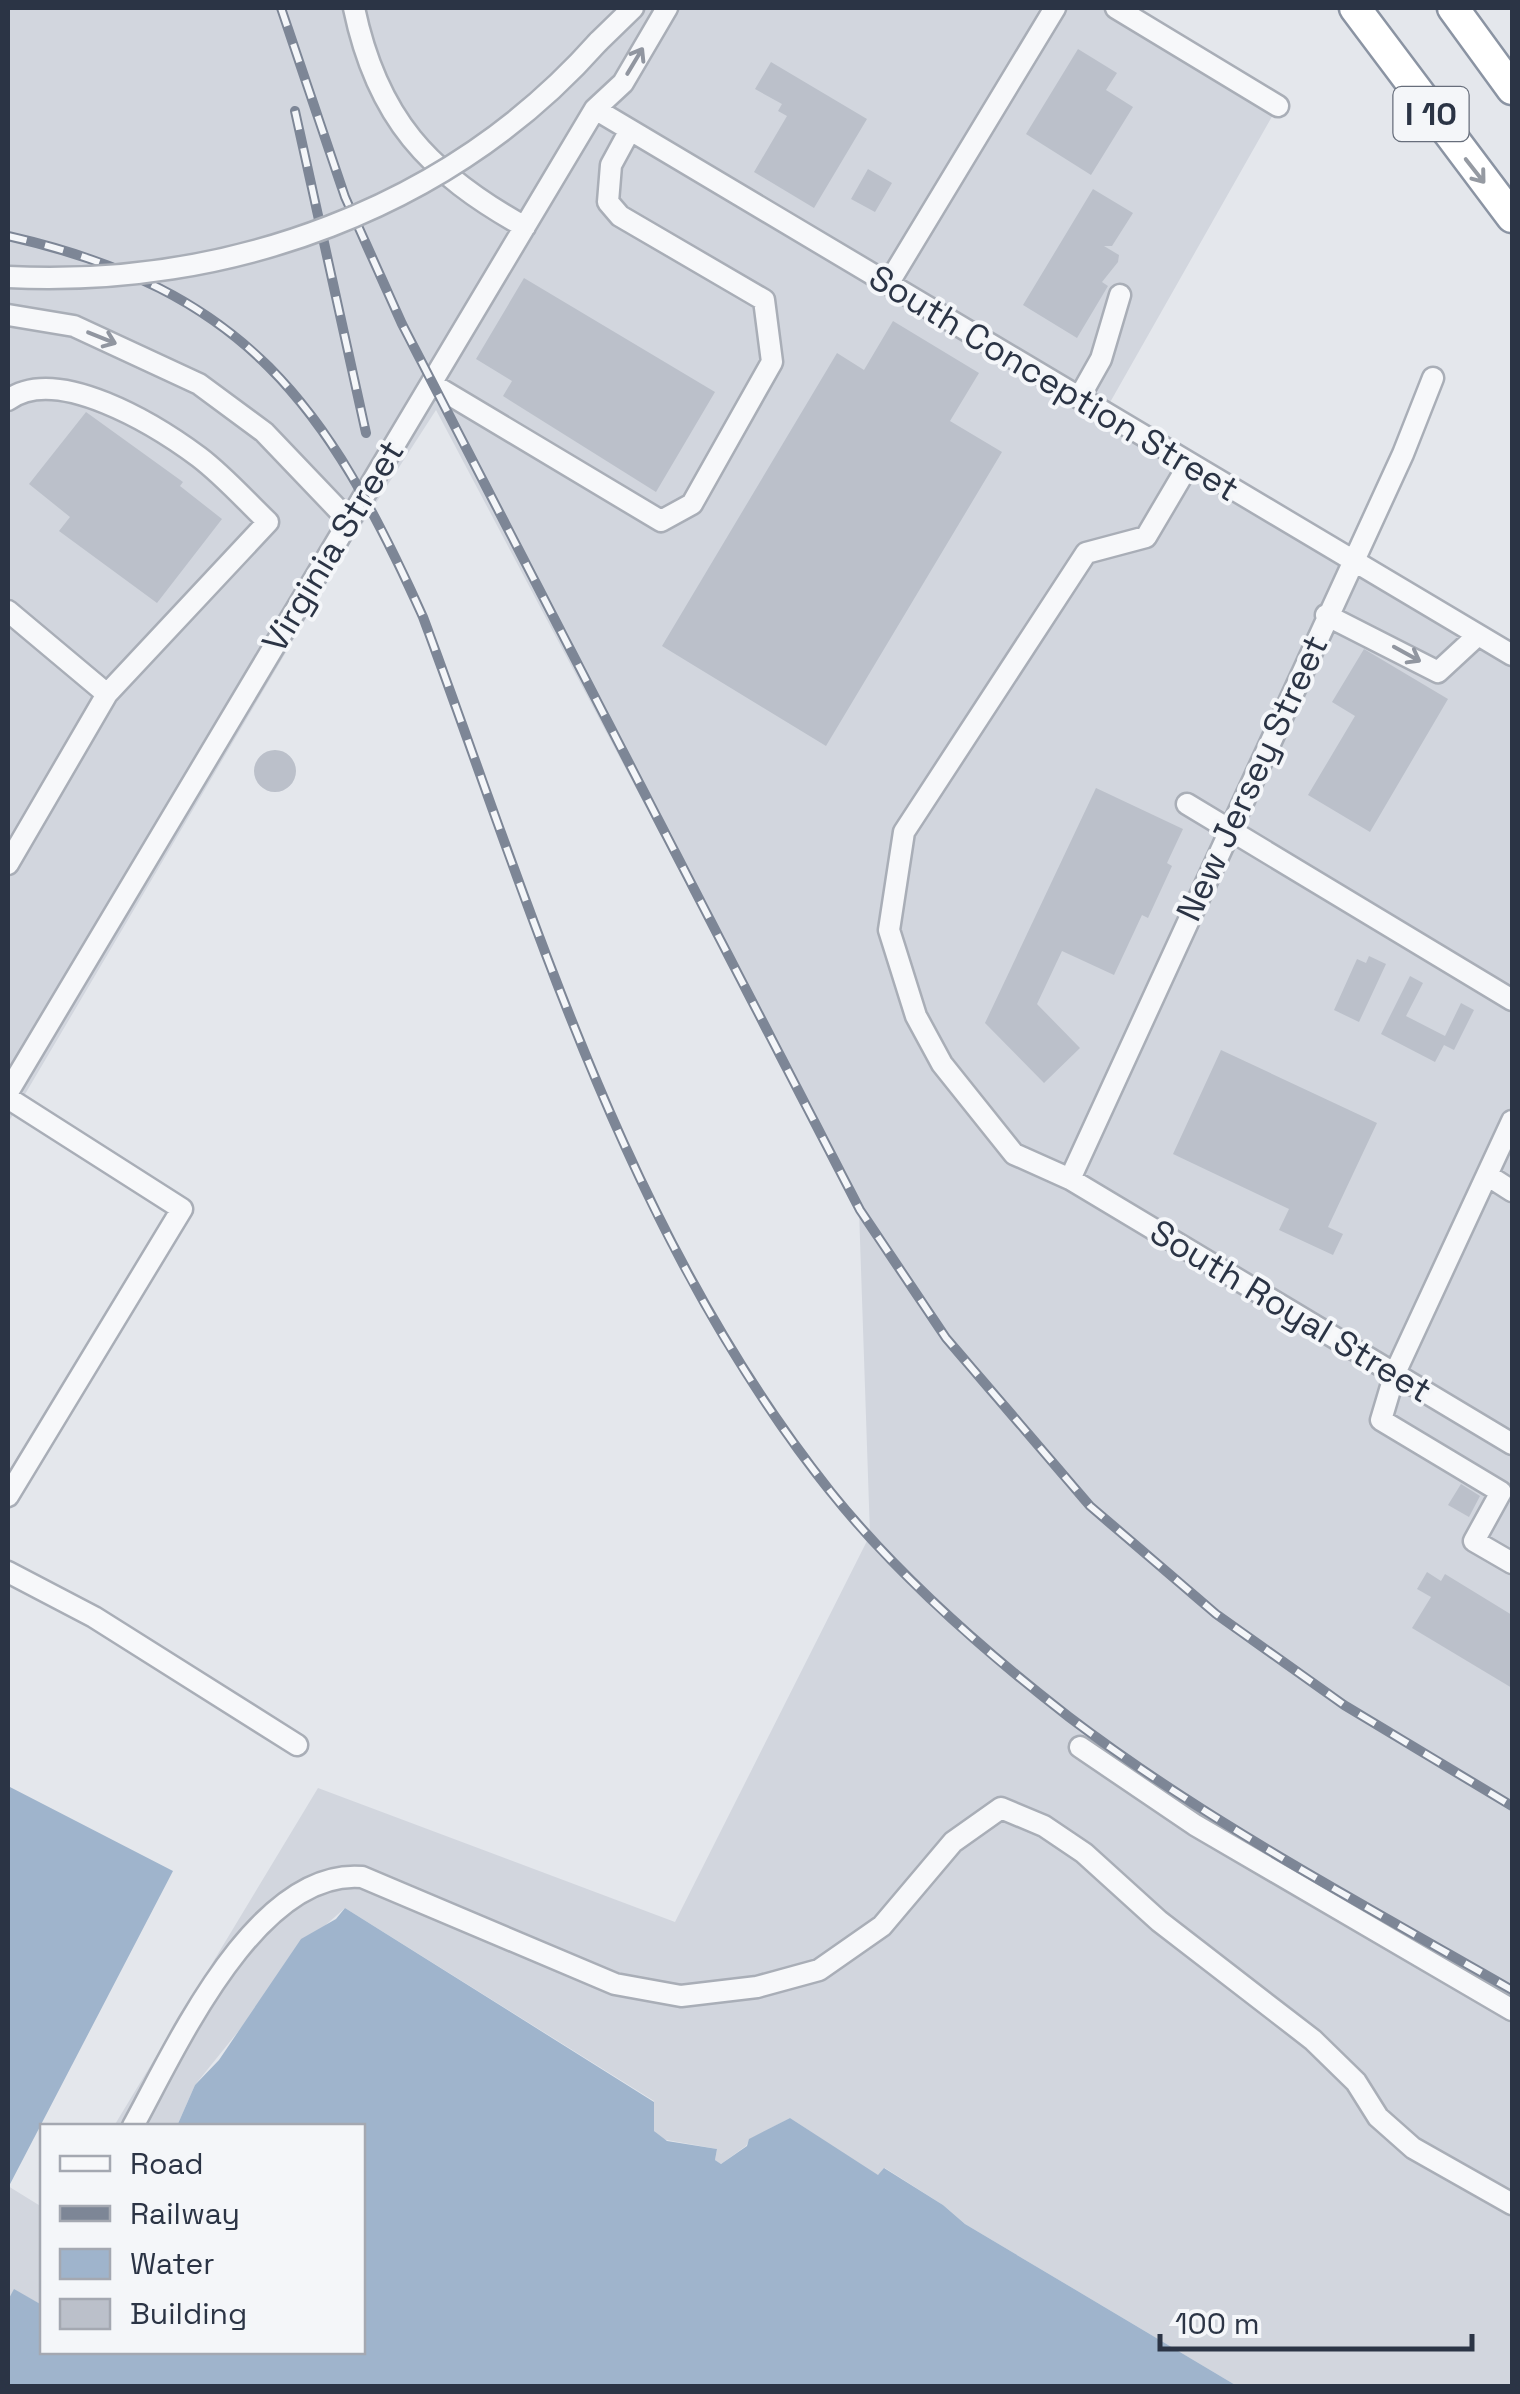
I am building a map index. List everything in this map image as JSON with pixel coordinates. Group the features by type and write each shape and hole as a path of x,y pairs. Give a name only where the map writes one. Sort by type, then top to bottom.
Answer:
{"highway":[{"name":"I 10","path":"1355,8 1512,217"},
{"name":"I 10","path":"1453,8 1512,88"},
{"path":"1478,8 1512,88"}],"street":[{"path":"354,8 373,80 400,126 449,178 525,227"},
{"path":"598,42 617,8"},
{"path":"8,277 74,278 161,272 268,248 357,216 474,152 543,98 633,8"},
{"name":"Virginia Street","path":"8,1095 525,227 596,110 622,83 667,8"},
{"path":"888,284 1055,8"},
{"path":"1116,8 1278,106"},
{"name":"South Conception Street","path":"596,110 1512,655"},
{"path":"432,384 661,521 692,504 772,362 764,300 620,216 608,202 611,165 630,130"},
{"path":"1079,398 1101,359 1120,296"},
{"path":"8,316 74,326 199,384 264,432 348,521"},
{"name":"New Jersey Street","path":"1070,1179 1434,378"},
{"path":"8,400 20,390 50,386 81,393 199,457 268,522 107,694 8,864"},
{"name":"South Royal Street","path":"1189,464 1146,537 1086,554 904,832 889,930 916,1016 942,1064 1014,1154 1070,1179 1512,1444"},
{"path":"8,611 107,694"},
{"path":"1326,615 1438,672 1478,635"},
{"path":"1186,804 1512,1000"},
{"path":"8,1095 182,1210 8,1496"},
{"path":"1512,1121 1395,1373 1381,1420 1501,1492 1474,1541 1512,1563"},
{"path":"1487,1175 1512,1191"},
{"path":"8,1572 94,1617 297,1745"},
{"path":"1080,1747 1195,1824 1511,2006"},
{"path":"135,2124 222,1974 262,1924 304,1888 336,1875 362,1878 615,1984 681,1996 757,1987 820,1970 882,1926 953,1842 1001,1808 1044,1826 1084,1854 1158,1921 1313,2040 1356,2082 1378,2117 1413,2148 1512,2204"}],"shaded area":[{"path":"8,8 1115,8 1278,106 1104,413 1512,656 1512,2386 1237,2386 965,2224 885,2168 878,2176 790,2118 750,2139 721,2164 715,2160 717,2149 661,2139 654,2131 654,2101 345,1908 320,1930 195,2085 178,2124 115,2124 318,1788 675,1922 870,1535 859,1210 436,410 354,537 8,1123"},
{"path":"8,2186 40,2206 40,2304 14,2290 8,2300"}],"water":[{"path":"8,1786 173,1871 8,2188"},
{"path":"345,1908 654,2102 654,2131 667,2141 717,2149 715,2160 721,2164 747,2146 749,2139 790,2118 878,2175 884,2168 943,2205 965,2224 1237,2386 8,2386 8,2300 14,2289 40,2304 40,2354 365,2354 365,2124 178,2124 195,2085 219,2060 301,1939 336,1919"}],"building":[{"path":"1078,49 1117,73 1106,90 1133,107 1091,175 1026,134"},
{"path":"771,62 867,119 814,208 754,172 787,116 778,111 782,104 755,89"},
{"path":"868,169 892,183 875,212 851,199"},
{"path":"1093,189 1133,213 1112,246 1104,246 1119,255 1118,262 1102,282 1108,286 1077,338 1023,305"},
{"path":"524,278 715,392 656,492 503,396 512,381 476,359"},
{"path":"893,321 979,373 950,421 1002,452 826,746 662,646 837,353 864,370"},
{"path":"86,412 183,482 180,486 222,519 157,603 59,531 70,517 29,484"},
{"path":"1364,649 1448,699 1370,832 1308,795 1355,716 1332,702"},
{"path":"275,750 290,756 296,771 290,786 275,792 260,786 254,771 260,756"},
{"path":"1096,788 1183,829 1167,863 1172,866 1148,918 1142,915 1114,975 1062,951 1037,1004 1080,1048 1044,1083 985,1023"},
{"path":"1369,956 1386,964 1359,1022 1334,1010 1357,959 1366,963"},
{"path":"1410,976 1423,983 1406,1016 1445,1036 1461,1003 1474,1010 1454,1050 1444,1045 1435,1062 1381,1034"},
{"path":"1221,1050 1377,1123 1328,1227 1343,1234 1333,1255 1279,1230 1289,1209 1173,1154"},
{"path":"1461,1484 1480,1496 1469,1517 1448,1505"},
{"path":"1427,1572 1441,1581 1445,1574 1512,1615 1512,1688 1412,1628 1431,1597 1417,1589"}],"railway":[{"path":"281,8 345,197 402,324 860,1210 946,1338 1090,1506 1216,1614 1344,1705 1512,1806"},
{"path":"295,111 366,433"},
{"path":"8,236 90,259 160,288 219,324 269,367 312,417 351,475 423,617 547,959 642,1182 697,1289 759,1393 856,1522 974,1639 1122,1755 1286,1861 1512,1990"}]}
